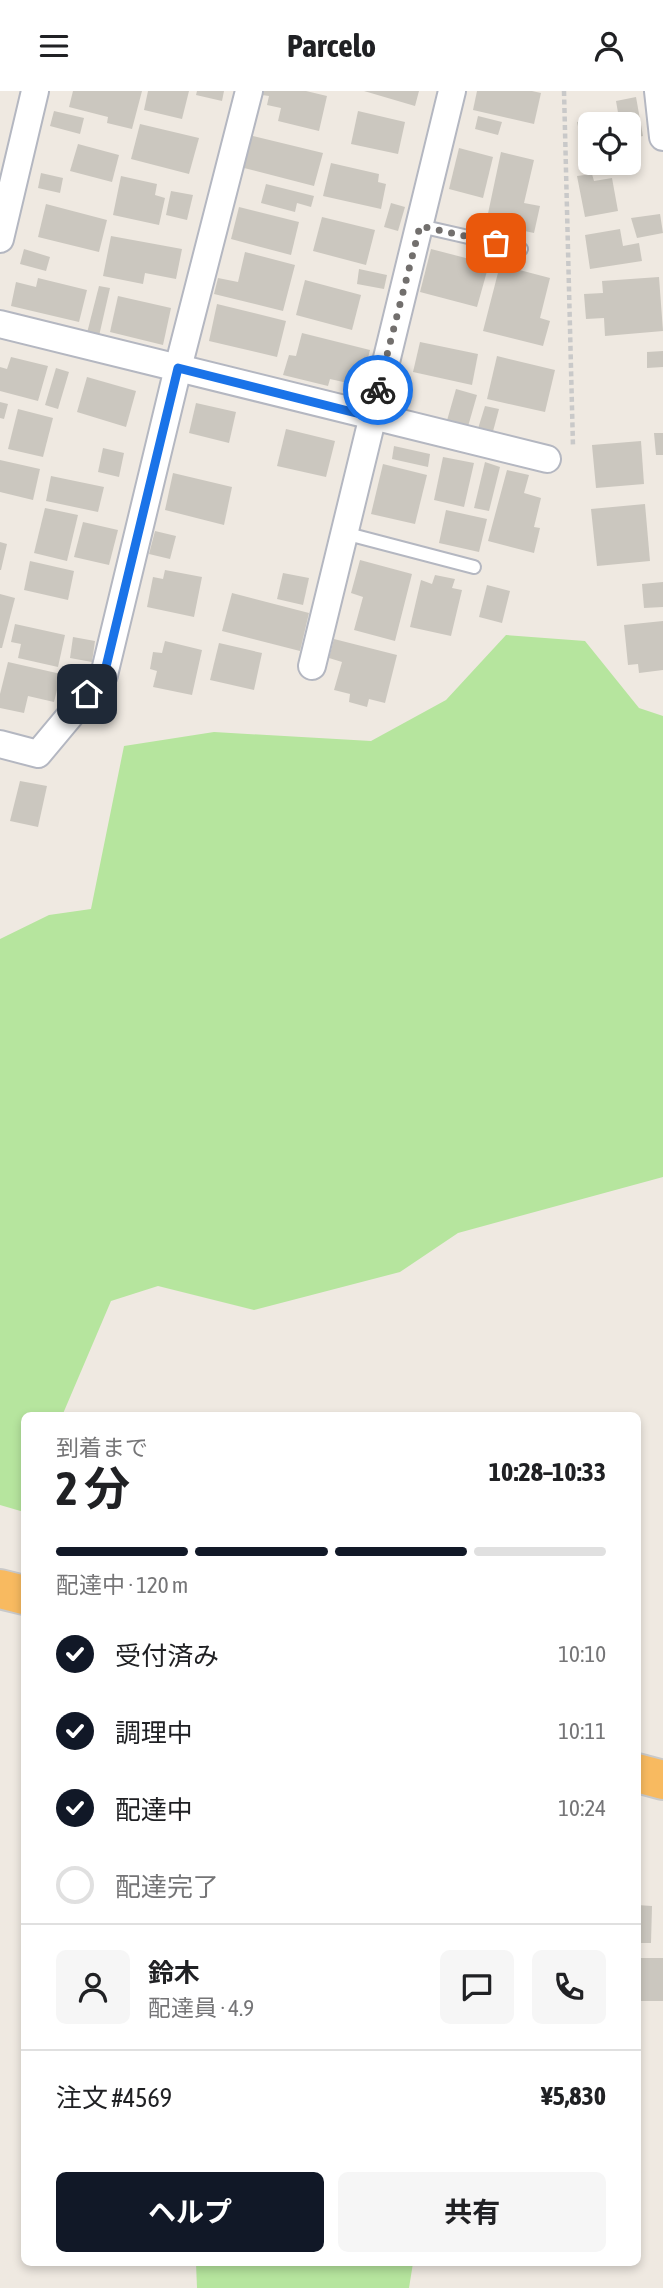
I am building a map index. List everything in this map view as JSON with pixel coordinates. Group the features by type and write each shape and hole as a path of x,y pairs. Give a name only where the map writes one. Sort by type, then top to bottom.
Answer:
{"highway":[{"path":"0,1589 21,1594"},
{"path":"641,1774 663,1780"}],"street":[{"path":"0,239 35,91"},
{"path":"0,744 38,754 104,675 178,368 249,91"},
{"path":"312,666 452,91"},
{"path":"658,91 663,137"},
{"path":"0,324 547,459"}],"lane":[{"path":"420,226 521,249"},
{"path":"344,533 474,568"}],"path":[{"path":"547,459 573,463 564,91"}],"green space":[{"path":"506,635 585,641 639,708 663,716 663,1177 458,1233 400,1272 254,1310 158,1286 111,1301 64,1412 21,1412 21,1511 0,1505 0,939 49,915 91,909 124,746 214,732 371,741 446,700"},
{"path":"196,2266 413,2266 409,2288 197,2288"}],"building":[{"path":"73,91 142,91 132,129 107,123 108,117 69,107"},
{"path":"148,91 189,91 182,119 144,110"},
{"path":"197,91 224,91 222,101 196,95"},
{"path":"263,91 306,91 327,96 319,131 278,121 281,108 267,105 269,96 262,95"},
{"path":"364,91 419,91 415,106"},
{"path":"477,91 541,93 534,124 473,110"},
{"path":"636,97 639,112 618,112 616,101"},
{"path":"54,111 84,118 80,134 50,126"},
{"path":"358,111 405,122 398,154 351,144"},
{"path":"478,116 502,122 498,135 475,129"},
{"path":"140,124 199,138 189,174 131,159"},
{"path":"249,135 323,153 314,186 240,167"},
{"path":"78,144 119,155 112,182 70,171"},
{"path":"459,148 493,157 483,198 449,189"},
{"path":"501,152 534,160 524,203 540,206 534,233 486,223"},
{"path":"331,163 379,174 378,182 386,184 381,209 323,196"},
{"path":"41,173 63,178 60,193 38,188"},
{"path":"592,175 594,181 612,178 618,211 585,217 577,176"},
{"path":"121,176 157,184 155,195 165,198 159,225 113,215"},
{"path":"266,184 314,196 311,207 297,203 295,212 261,203"},
{"path":"171,191 193,195 187,220 166,215"},
{"path":"391,203 405,207 398,231 384,227"},
{"path":"46,204 107,220 99,252 38,237"},
{"path":"239,207 299,222 291,255 231,239"},
{"path":"660,214 663,233 637,238 631,218"},
{"path":"322,217 375,230 366,265 313,251"},
{"path":"620,229 623,246 639,243 642,261 590,269 585,235"},
{"path":"111,236 182,249 176,279 145,273 143,284 103,276"},
{"path":"24,249 50,257 46,271 20,264"},
{"path":"431,249 489,264 477,307 420,292"},
{"path":"245,252 295,265 283,311 214,294 218,278 238,282"},
{"path":"500,265 550,278 540,318 550,321 543,346 483,331"},
{"path":"359,269 387,275 384,289 357,284"},
{"path":"659,277 663,331 605,336 604,318 586,319 584,294 603,293 602,281"},
{"path":"38,278 87,290 79,322 11,306 16,282 36,287"},
{"path":"305,280 361,295 352,330 296,315"},
{"path":"99,286 110,288 99,336 87,333"},
{"path":"118,296 171,308 163,345 110,332"},
{"path":"217,304 286,321 277,357 209,341"},
{"path":"302,333 370,350 361,386 330,379 328,386 283,375 289,355 296,356"},
{"path":"420,342 478,354 472,385 413,372"},
{"path":"663,351 663,367 647,368 647,352"},
{"path":"497,356 555,370 545,412 487,399"},
{"path":"11,357 48,366 38,401 0,391 0,367 7,369"},
{"path":"56,368 69,372 58,409 45,405"},
{"path":"87,377 136,391 126,427 77,412"},
{"path":"456,389 477,395 467,430 446,424"},
{"path":"0,402 8,404 4,419 0,418"},
{"path":"196,403 236,412 229,443 189,433"},
{"path":"485,406 499,409 492,435 477,432"},
{"path":"18,409 53,418 43,457 8,449"},
{"path":"286,429 335,441 326,477 277,466"},
{"path":"654,433 663,433 663,455 656,455"},
{"path":"641,441 644,484 596,488 592,445"},
{"path":"394,446 430,454 428,467 392,459"},
{"path":"103,448 124,453 119,477 98,472"},
{"path":"443,457 474,463 464,507 434,500"},
{"path":"0,460 40,469 33,500 0,492"},
{"path":"485,462 500,467 489,511 474,508"},
{"path":"383,464 427,475 415,524 371,514"},
{"path":"507,470 529,475 524,493 541,498 534,527 540,528 534,553 488,541"},
{"path":"173,473 232,487 224,525 165,510"},
{"path":"51,476 104,487 98,512 46,501"},
{"path":"645,504 650,561 597,566 591,509"},
{"path":"45,508 78,515 67,561 34,553"},
{"path":"446,510 487,519 479,552 439,543"},
{"path":"83,522 118,530 109,565 74,557"},
{"path":"155,531 176,536 170,559 149,554"},
{"path":"0,542 7,544 1,570 0,570"},
{"path":"360,560 412,574 395,641 354,630 363,597 351,593"},
{"path":"30,561 74,571 68,600 24,590"},
{"path":"165,570 202,577 194,617 147,607 153,577 163,579"},
{"path":"283,573 309,578 303,605 277,599"},
{"path":"435,575 455,579 452,588 462,590 451,636 410,627 421,580 432,584"},
{"path":"663,582 663,607 644,608 642,584"},
{"path":"487,585 510,591 502,623 479,617"},
{"path":"232,593 309,613 300,651 222,631"},
{"path":"0,594 15,598 2,648 0,648"},
{"path":"663,621 663,670 639,673 638,664 628,665 624,625"},
{"path":"15,624 65,635 58,667 18,658 21,644 11,642"},
{"path":"73,637 95,641 92,662 70,658"},
{"path":"334,639 397,655 385,703 369,699 367,707 349,702 350,694 334,690 342,662 329,658"},
{"path":"165,641 202,650 192,695 153,687 157,671 150,669 153,652 162,653"},
{"path":"219,643 262,653 254,690 210,680"},
{"path":"8,662 61,674 54,702 28,696 24,713 0,708 0,694"},
{"path":"20,781 47,786 38,827 10,821"},
{"path":"641,1905 652,1906 651,1943 641,1943"},
{"path":"641,1958 663,1958 663,2001 641,2001"}],"way so far":[{"path":"378,390 420,226 496,243"}],"route":[{"path":"87,694 104,675 178,368 372,417 378,390"}]}
